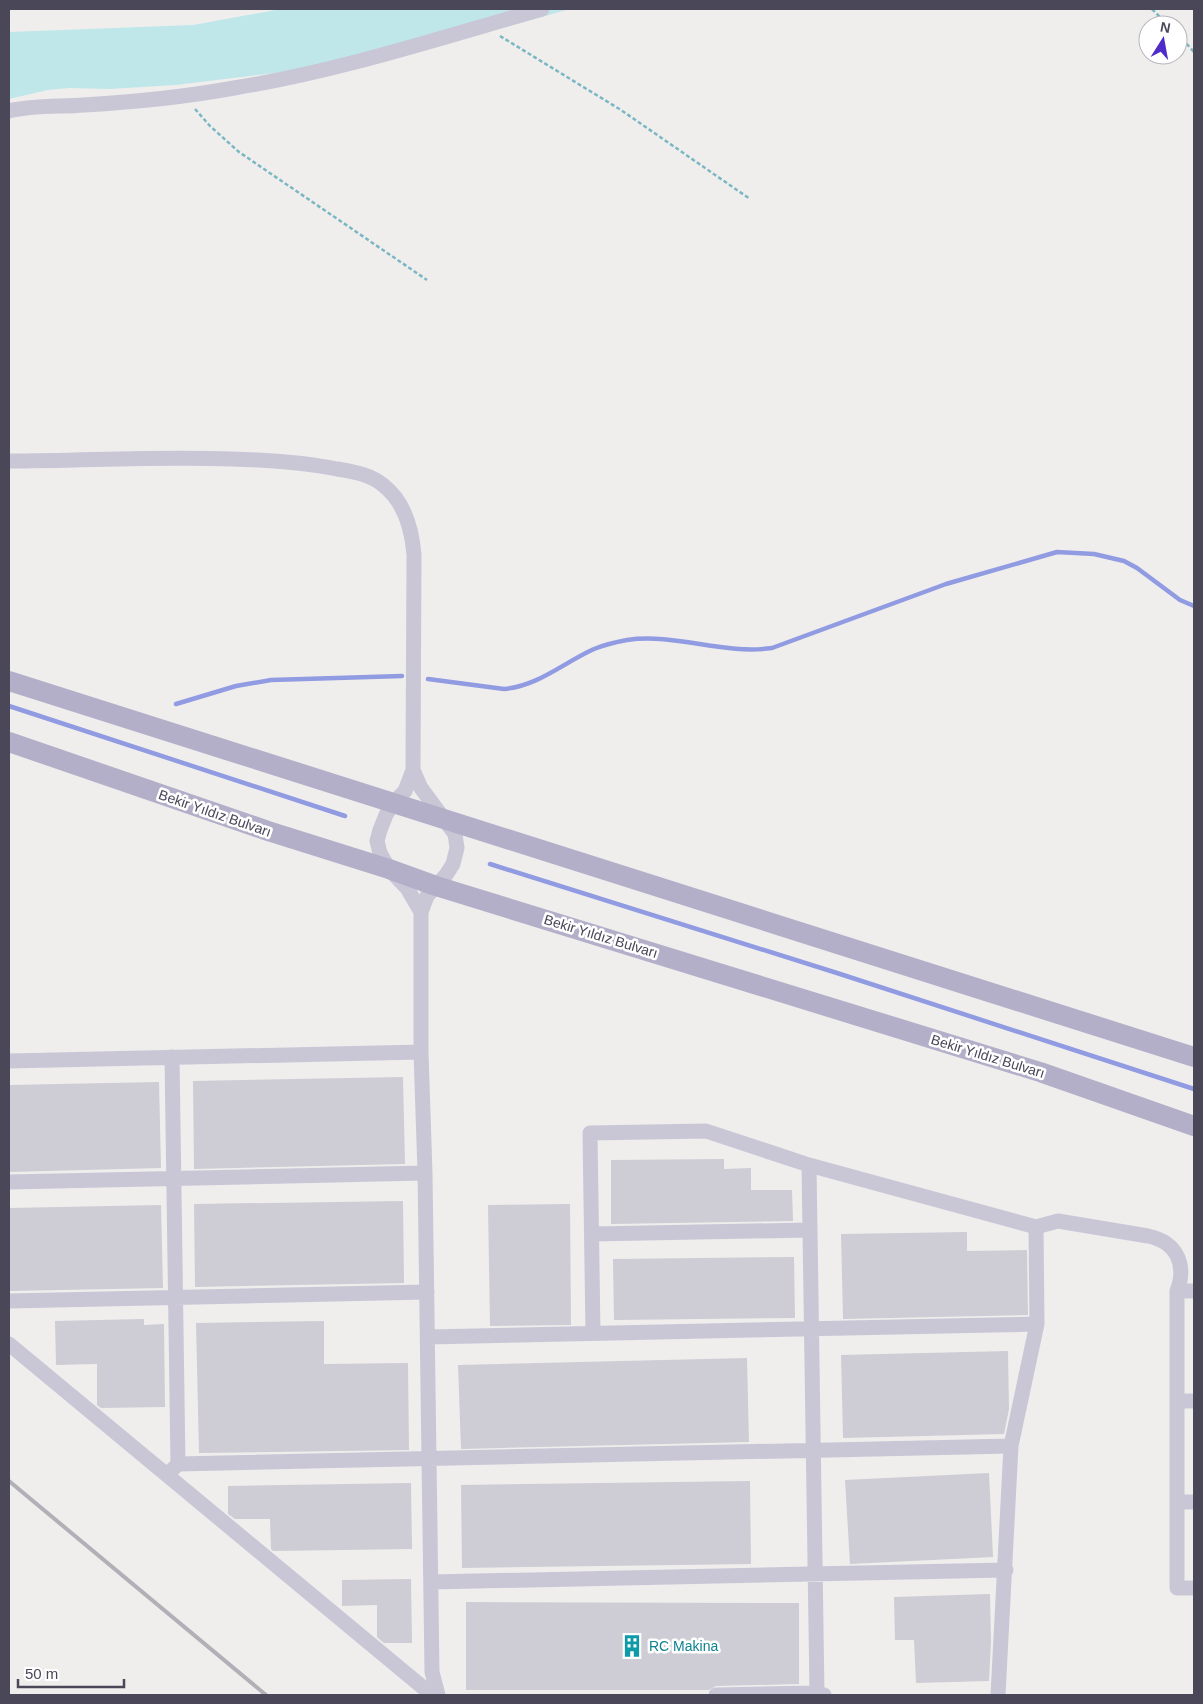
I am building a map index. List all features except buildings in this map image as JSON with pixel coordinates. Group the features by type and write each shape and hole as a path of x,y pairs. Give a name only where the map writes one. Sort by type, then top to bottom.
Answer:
{"main road":[{"path":"9,681 1194,1057"},
{"name":"Bekir Yıldız Bulvarı","path":"9,742 268,831 389,869 436,886 1030,1069 1194,1126"}],"street":[{"path":"9,111 33,107 100,104 185,96 235,88 326,70 542,9"},
{"path":"9,461 160,458 309,463 363,474 383,484 403,509 413,543 413,770 421,788 455,834 457,848 453,864 446,875 427,896 421,912 420,1052 425,1173 432,1672 438,1695"},
{"path":"413,770 404,790 393,804 380,830 377,841 380,853 389,869 407,888 421,912"},
{"path":"9,1061 420,1052"},
{"path":"172,1057 178,1464"},
{"path":"593,1333 590,1133 706,1131 810,1165 1036,1227 1058,1221 1148,1236 1161,1240 1173,1250 1180,1265 1181,1274 1177,1291 1177,1588 1194,1588"},
{"path":"716,1695 819,1695 815,1574 810,1165"},
{"path":"9,1182 425,1173"},
{"path":"998,1695 1011,1446 1038,1324 1036,1227"},
{"path":"592,1234 810,1230"},
{"path":"1177,1291 1194,1291"},
{"path":"9,1301 427,1292"},
{"path":"428,1337 1038,1324"},
{"path":"9,1344 432,1695"},
{"path":"1177,1401 1194,1401"},
{"path":"167,1475 178,1464 1011,1446"},
{"path":"1177,1502 1194,1502"},
{"path":"431,1582 1006,1570"}],"path":[{"path":"484,26 620,110 750,199"},
{"path":"185,96 210,126 239,152 426,280"}],"shaded area":[{"path":"281,9 570,9 499,29 307,69 176,85 48,90 9,99 9,32 193,25"}],"waterway":[{"path":"428,679 504,689 516,687 539,679 594,649 627,640 663,639 736,649 772,648 946,584 1057,552 1094,554 1124,561 1137,568 1180,600 1194,606"},
{"path":"176,704 236,686 271,680 402,676"},
{"path":"9,706 345,816"},
{"path":"490,864 837,973 1194,1089"}],"railway":[{"path":"9,1481 266,1695"}],"place":[{"name":"RC Makina","path":"632,1646"}]}
